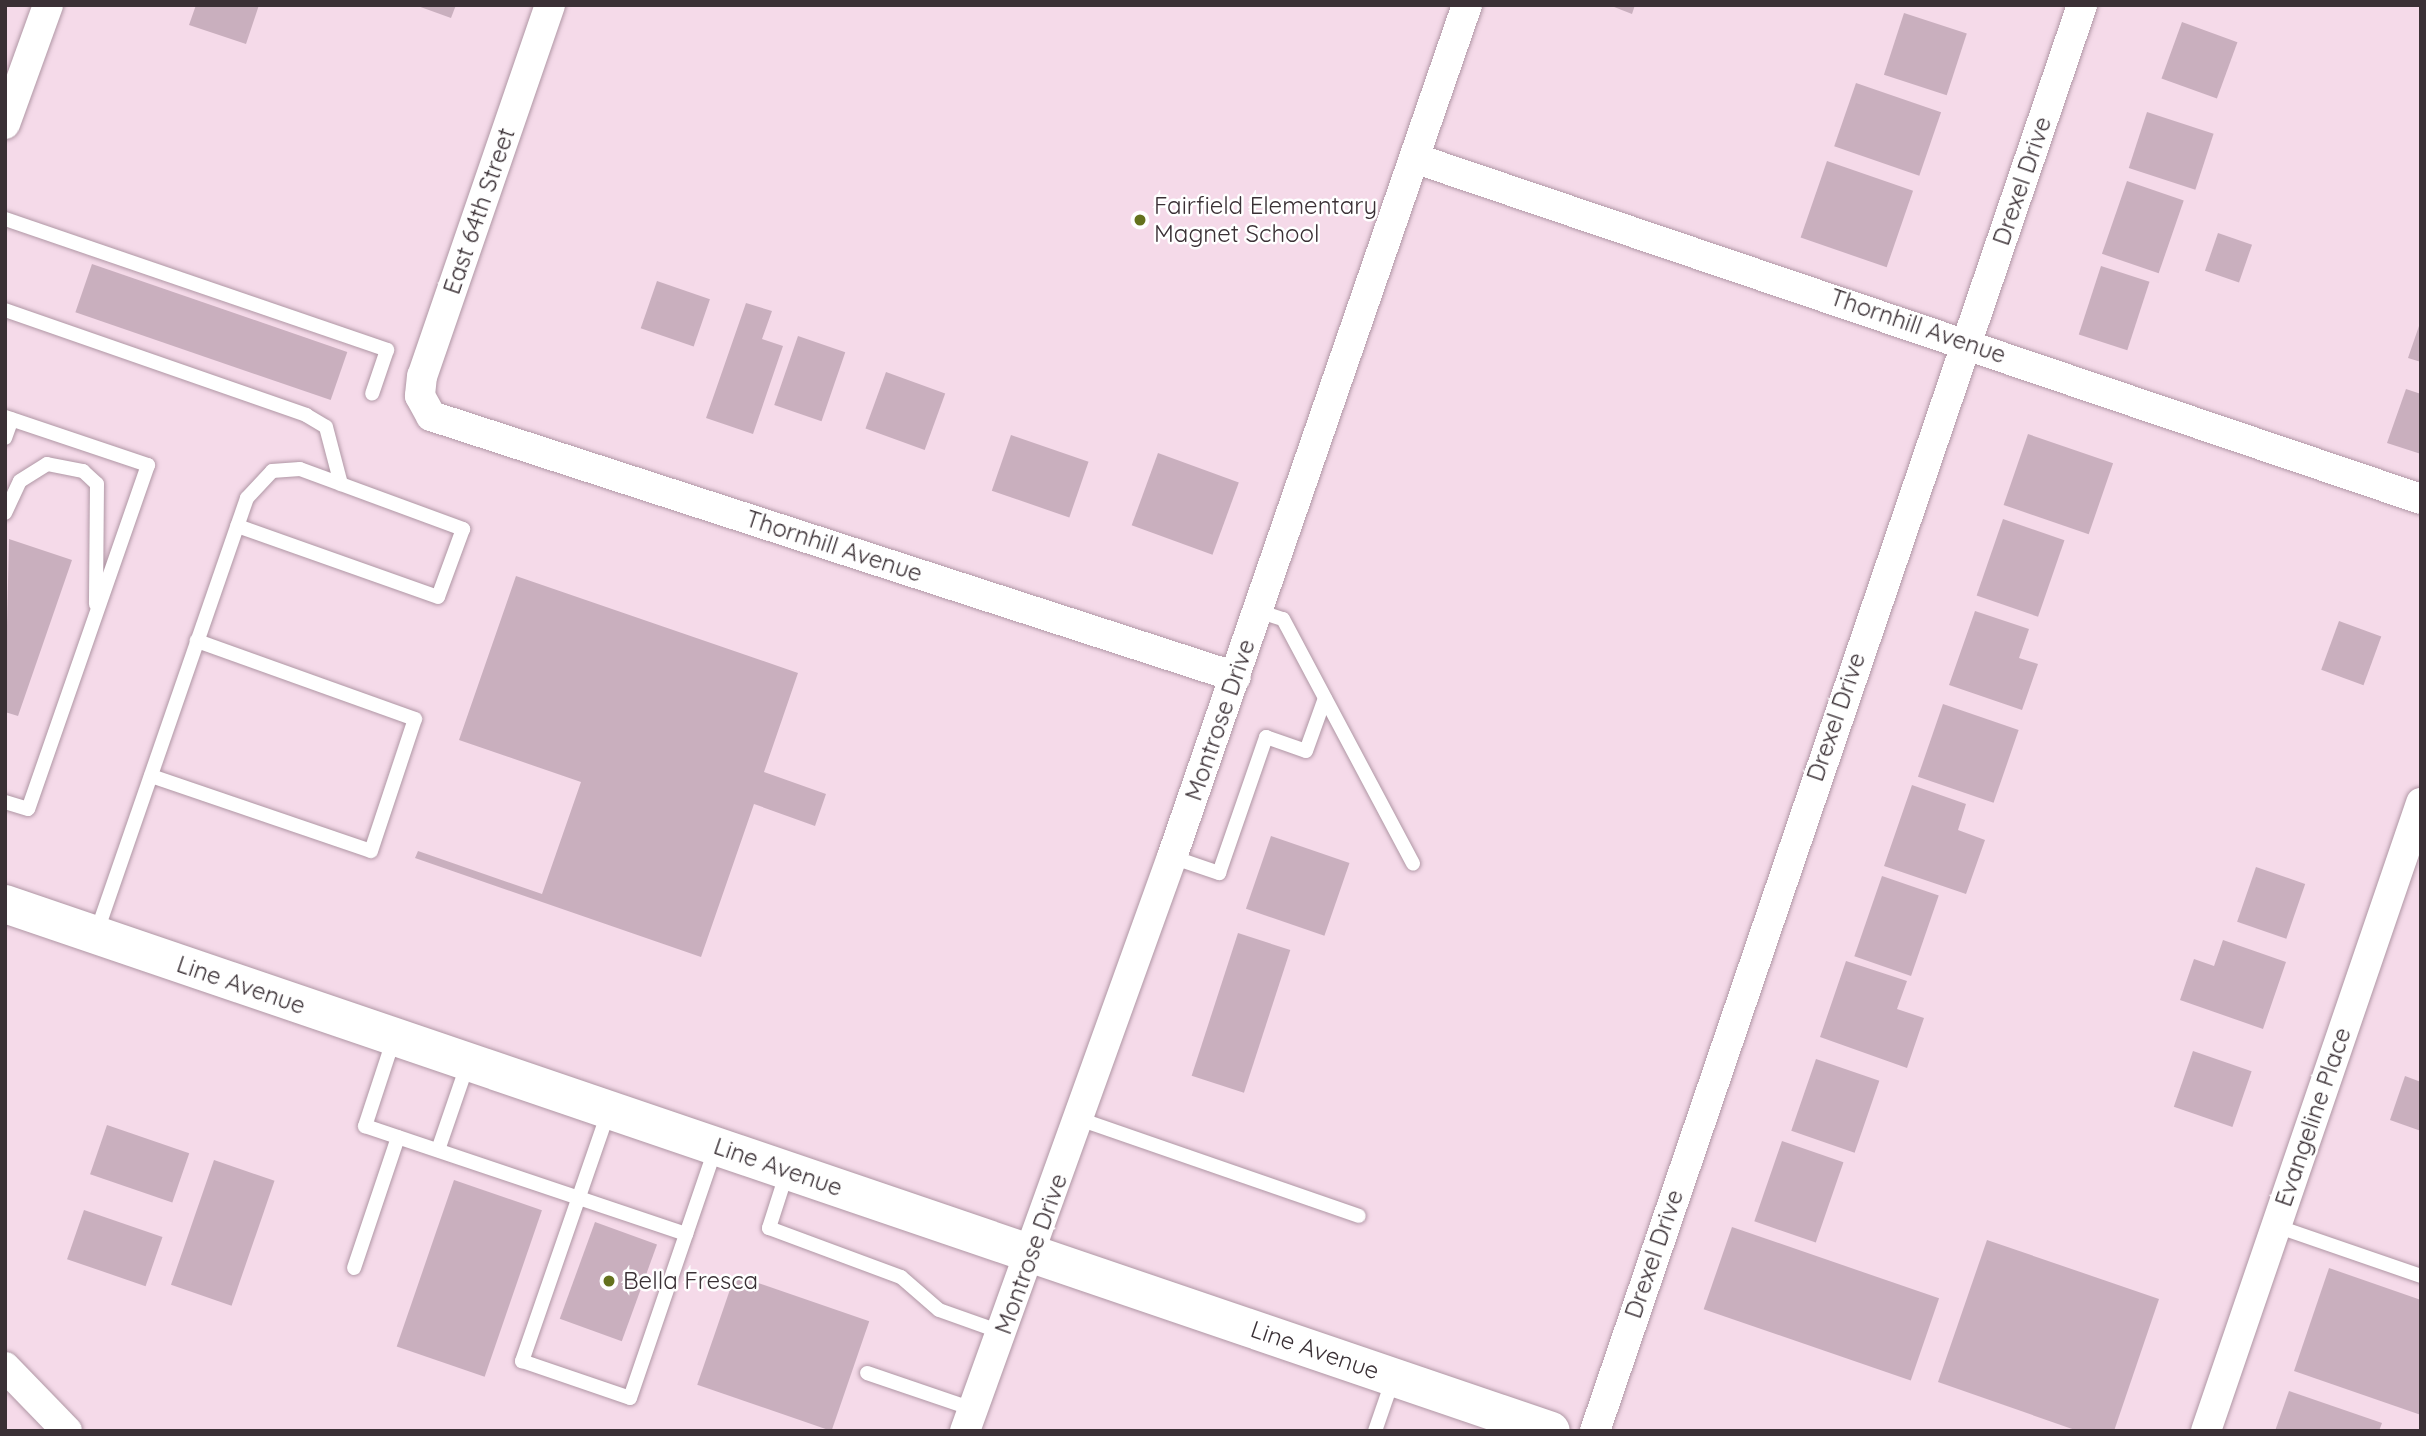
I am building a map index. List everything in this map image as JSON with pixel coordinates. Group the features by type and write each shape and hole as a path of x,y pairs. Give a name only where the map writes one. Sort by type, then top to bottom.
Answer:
{"main road":[{"name":"Line Avenue","path":"5,904 1551,1431"}],"street":[{"path":"5,124 48,5"},
{"name":"East 64th Street","path":"431,416 420,396 422,376 550,5"},
{"name":"Montrose Drive","path":"969,1420 1004,1333 1236,677 1467,5"},
{"name":"Drexel Drive","path":"1595,1431 2082,5"},
{"name":"Thornhill Avenue","path":"1414,159 1966,343 2421,499"},
{"name":"Thornhill Avenue","path":"431,416 1236,677"},
{"name":"Evangeline Place","path":"2206,1431 2421,803"},
{"path":"5,1367 67,1431"}],"lane":[{"path":"5,219 387,350 372,394"},
{"path":"5,310 306,415 326,427 341,484"},
{"path":"5,438 9,418 148,465 28,809 5,802"},
{"path":"5,513 20,481 47,464 83,471 97,484 97,612"},
{"path":"95,935 151,776 197,641 237,526 247,498 272,471 300,469 463,529 439,597 237,526"},
{"path":"1258,611 1283,619 1413,863"},
{"path":"151,776 371,851 415,719 197,641"},
{"path":"1172,857 1219,873 1266,737 1306,751 1325,698"},
{"path":"394,1037 365,1126 686,1234"},
{"path":"438,1150 469,1062"},
{"path":"609,1110 522,1361 618,1394 630,1398 716,1146"},
{"path":"1079,1119 1359,1216"},
{"path":"354,1268 398,1137"},
{"path":"787,1170 769,1228 901,1277 939,1310 1004,1333"},
{"path":"2276,1226 2421,1276"},
{"path":"867,1373 969,1420"},
{"path":"1375,1431 1394,1377"}],"building":[{"path":"196,5 259,5 246,44 189,25"},
{"path":"415,5 456,5 451,18"},
{"path":"1609,5 1635,5 1632,14"},
{"path":"1904,13 1967,33 1947,95 1884,75"},
{"path":"2182,22 2237,42 2217,99 2161,78"},
{"path":"1856,83 1941,112 1919,176 1834,146"},
{"path":"2147,112 2214,134 2195,190 2129,168"},
{"path":"1827,161 1913,191 1887,267 1801,238"},
{"path":"2127,181 2184,201 2159,273 2102,254"},
{"path":"2218,233 2252,245 2239,283 2205,271"},
{"path":"92,264 347,352 331,400 75,312"},
{"path":"2101,266 2150,282 2127,350 2079,334"},
{"path":"657,281 710,299 694,347 641,328"},
{"path":"746,303 772,311 762,339 783,346 753,434 706,418"},
{"path":"2421,323 2421,362 2408,358"},
{"path":"798,336 845,352 822,421 774,405"},
{"path":"886,372 945,394 925,450 865,428"},
{"path":"2406,389 2421,394 2421,454 2387,443"},
{"path":"2028,434 2113,463 2089,534 2004,505"},
{"path":"1011,435 1089,462 1069,517 992,491"},
{"path":"1158,453 1239,482 1212,555 1132,525"},
{"path":"2003,519 2064,540 2038,617 1977,596"},
{"path":"9,539 72,560 18,716 5,712"},
{"path":"516,576 798,673 764,772 826,794 815,826 754,804 701,957 415,858 418,851 542,894 581,782 459,740"},
{"path":"1975,611 2029,629 2019,658 2038,664 2022,710 1949,685"},
{"path":"2339,621 2381,636 2364,685 2321,670"},
{"path":"1943,704 2019,730 1994,803 1918,777"},
{"path":"1912,785 1966,804 1958,830 1985,840 1966,894 1884,866"},
{"path":"1271,836 1349,863 1324,936 1246,909"},
{"path":"2256,867 2305,884 2286,939 2237,922"},
{"path":"1882,876 1939,896 1911,976 1854,956"},
{"path":"1238,933 1290,950 1244,1093 1192,1076"},
{"path":"2223,940 2286,962 2263,1029 2180,1000 2194,959 2214,966"},
{"path":"1846,961 1907,981 1897,1009 1924,1018 1907,1068 1820,1037"},
{"path":"2193,1051 2252,1071 2232,1127 2174,1107"},
{"path":"1816,1059 1879,1081 1855,1153 1791,1131"},
{"path":"2405,1076 2421,1082 2421,1131 2390,1120"},
{"path":"107,1125 189,1153 172,1202 90,1174"},
{"path":"1782,1141 1843,1162 1816,1243 1754,1221"},
{"path":"214,1160 275,1181 232,1306 171,1285"},
{"path":"454,1180 542,1210 485,1377 397,1346"},
{"path":"84,1210 162,1237 146,1286 67,1259"},
{"name":"Bella Fresca","path":"595,1222 657,1245 622,1341 560,1319"},
{"path":"1732,1227 1939,1298 1911,1381 1704,1309"},
{"path":"1987,1240 2159,1299 2114,1431 2078,1431 1938,1382"},
{"path":"2329,1268 2421,1300 2421,1415 2294,1371"},
{"path":"735,1275 869,1321 831,1431 697,1385"},
{"path":"2289,1391 2382,1423 2379,1431 2275,1431"}],"place":[{"name":"Fairfield Elementary Magnet School","path":"1140,220"},
{"name":"Bella Fresca","path":"609,1281"}]}
